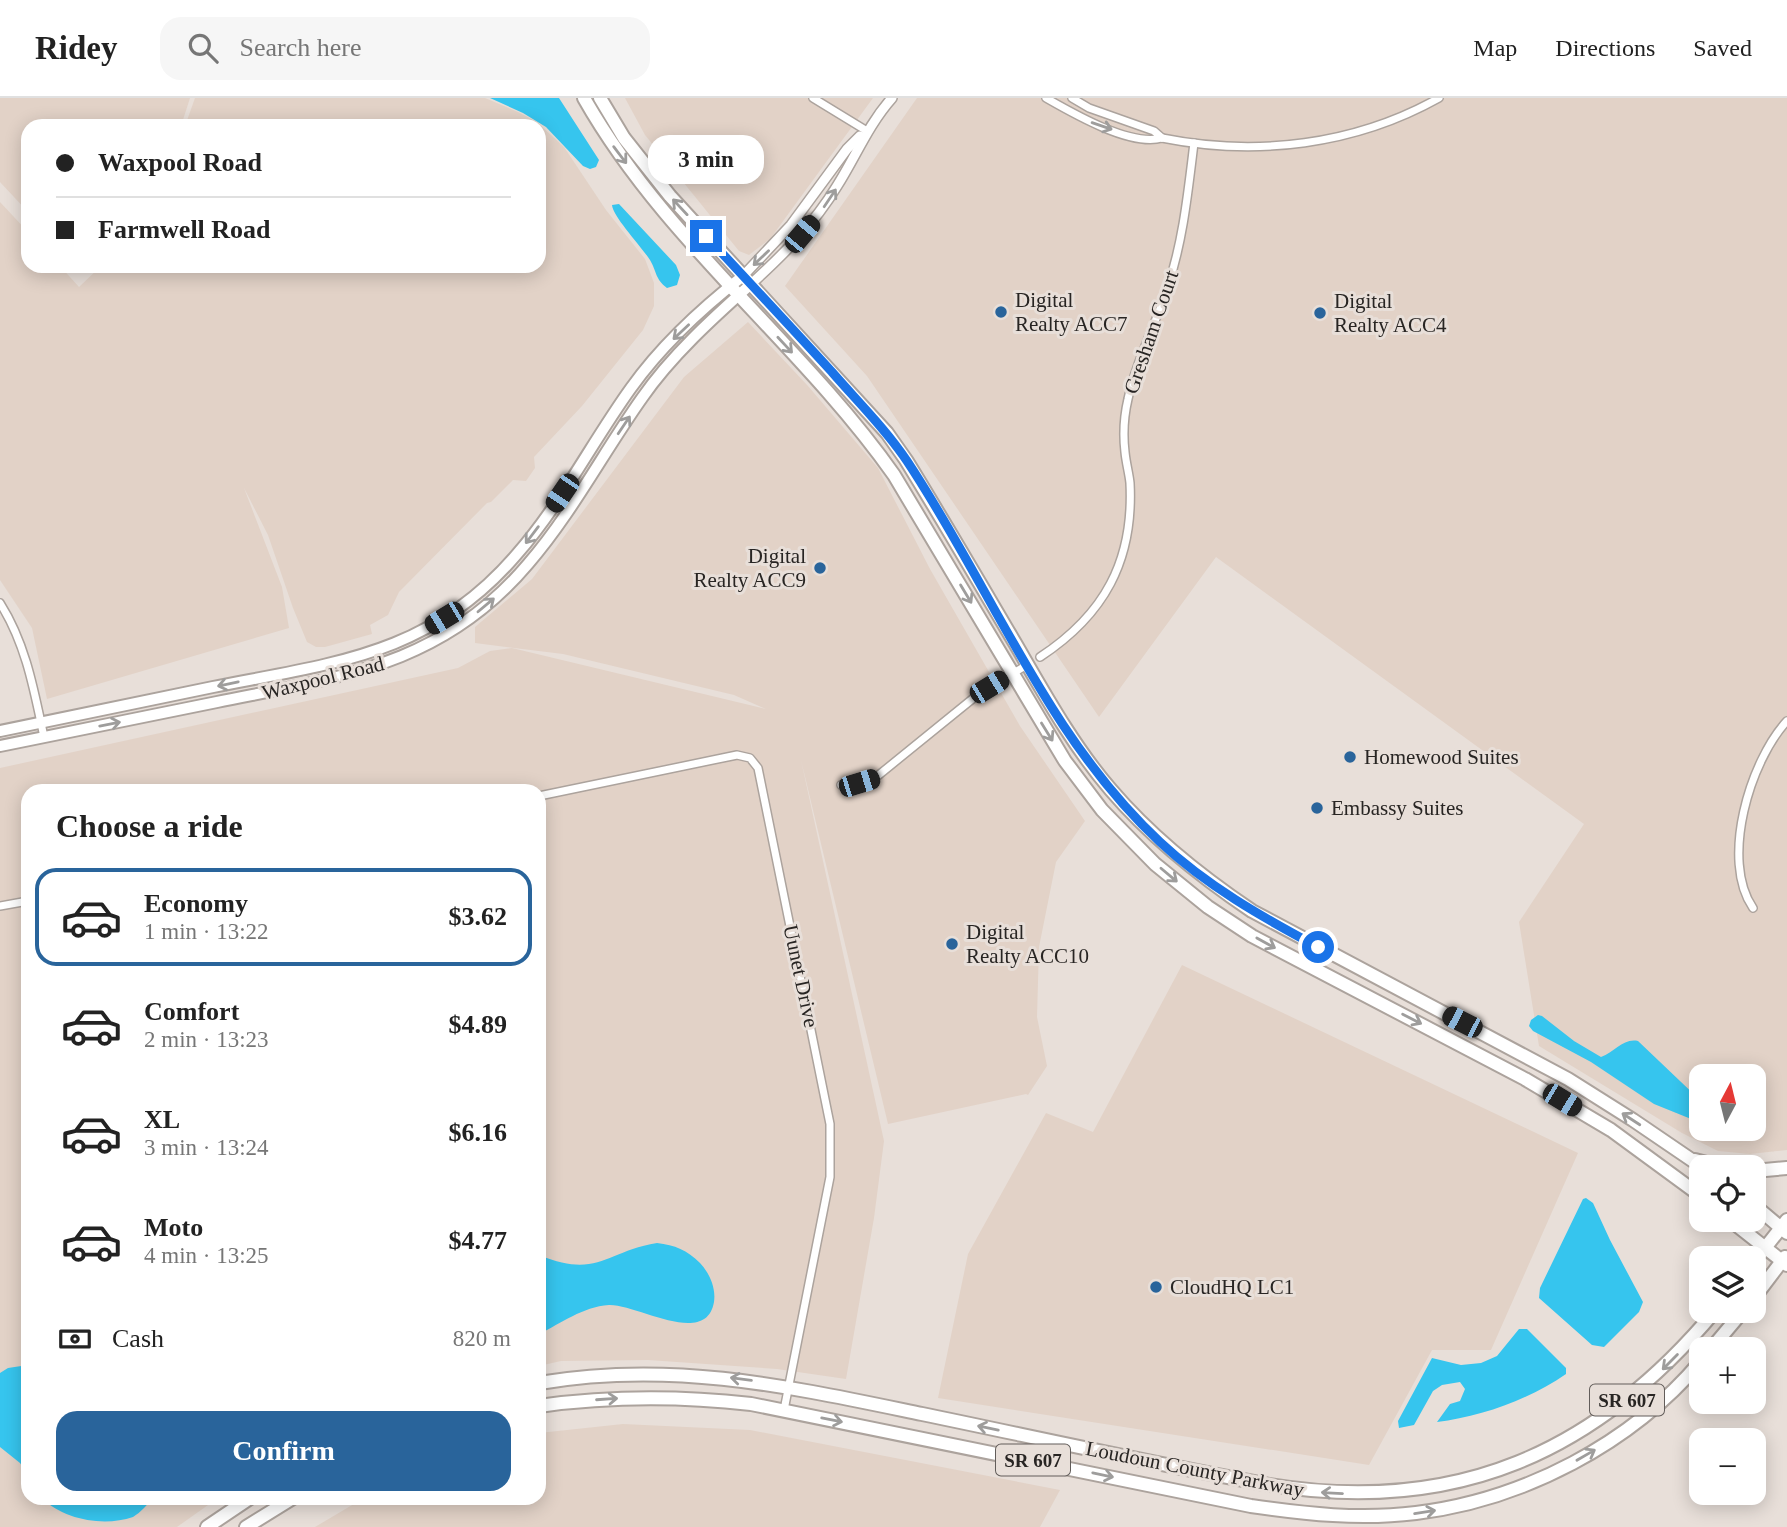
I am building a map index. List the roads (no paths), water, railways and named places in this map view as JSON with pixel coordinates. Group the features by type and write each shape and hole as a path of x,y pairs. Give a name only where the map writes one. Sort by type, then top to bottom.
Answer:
{"main road":[{"path":"584,98 615,148 665,213 839,404 875,448 894,475 1065,761 1102,810 1155,864 1202,902 1252,936 1480,1054 1553,1095 1611,1130 1689,1187"},
{"path":"600,98 624,138 670,196 878,424 906,460 1077,745 1111,791 1160,842 1221,890 1273,923 1568,1079 1687,1158"},
{"name":"Waxpool Road","path":"0,731 326,666 389,646 444,618 482,589 516,556 646,369 664,348 747,280"},
{"name":"Waxpool Road","path":"0,746 329,680 385,664 452,630 492,600 527,565 556,527 657,378 735,290"},
{"path":"1766,1170 1787,1168"},
{"path":"1766,1214 1785,1227 1766,1246"},
{"path":"1746,1232 1764,1246"},
{"path":"1766,1248 1785,1260 1766,1283"},
{"name":"Loudoun County Parkway","path":"546,1382 579,1377 650,1373 721,1377 789,1387 1263,1484 1314,1492 1385,1493 1420,1489 1489,1473 1555,1446 1615,1409 1661,1371 1704,1323"},
{"path":"1721,1337 1733,1323"},
{"name":"Loudoun County Parkway","path":"546,1405 586,1400 668,1397 715,1400 784,1410 1251,1506 1309,1515 1380,1516 1415,1513 1473,1502 1550,1474 1582,1457 1642,1417 1689,1374"},
{"path":"207,1527 240,1505"},
{"path":"246,1527 282,1505"}],"street":[{"path":"813,98 867,131"},
{"path":"747,280 785,254 818,215 839,184 867,131 892,98"},
{"path":"1046,98 1084,120 1133,137 1152,141 1162,138 1194,143 1257,146 1321,141 1367,130 1391,122 1439,98"},
{"path":"1072,98 1089,108 1154,131 1162,138"},
{"path":"747,280 847,149 867,131"},
{"name":"Gresham Court","path":"1040,657 1073,634 1090,615 1106,594 1119,569 1125,549 1131,504 1124,442 1126,408 1136,371 1168,287 1178,247 1194,143"},
{"path":"0,603 26,657 44,737"},
{"path":"841,785 875,778 981,692 1027,665"},
{"path":"1753,908 1745,897 1740,867 1745,806 1757,771 1787,721"},
{"name":"Uunet Drive","path":"546,795 737,755 750,758 758,768 830,1124 830,1177 784,1410"},
{"path":"0,906 21,902"}],"water":[{"path":"490,98 559,98 599,160 596,167 590,169 583,166 546,127 546,119 533,119"},
{"path":"619,204 676,265 680,275 677,285 667,288 660,282 650,260 614,210 612,205"},
{"path":"1538,1015 1542,1016 1574,1041 1601,1057 1623,1043 1638,1041 1689,1090 1689,1118 1654,1104 1591,1062 1533,1031 1529,1026 1531,1020"},
{"path":"1583,1199 1593,1203 1643,1302 1639,1312 1604,1347 1592,1345 1539,1298 1540,1288"},
{"path":"657,1243 675,1247 695,1258 712,1281 714,1302 708,1315 698,1322 685,1323 609,1305 581,1312 546,1330 546,1257 575,1265 588,1264"},
{"path":"1519,1329 1527,1329 1566,1368 1566,1374 1504,1406 1437,1422 1450,1404 1460,1401 1465,1389 1460,1382 1442,1385 1433,1391 1414,1425 1399,1428 1398,1421 1432,1358 1461,1365 1481,1363 1497,1356"},
{"path":"21,1366 21,1464 0,1447 0,1373 8,1368"},
{"path":"147,1505 133,1517 110,1521 85,1520 51,1506"}],"place":[{"name":"Digital Realty ACC7","path":"1001,312"},
{"name":"Digital Realty ACC4","path":"1320,313"},
{"name":"Digital Realty ACC9","path":"820,568"},
{"name":"Homewood Suites","path":"1350,757"},
{"name":"Embassy Suites","path":"1317,808"},
{"name":"Digital Realty ACC10","path":"952,944"},
{"name":"CloudHQ LC1","path":"1156,1287"}]}
